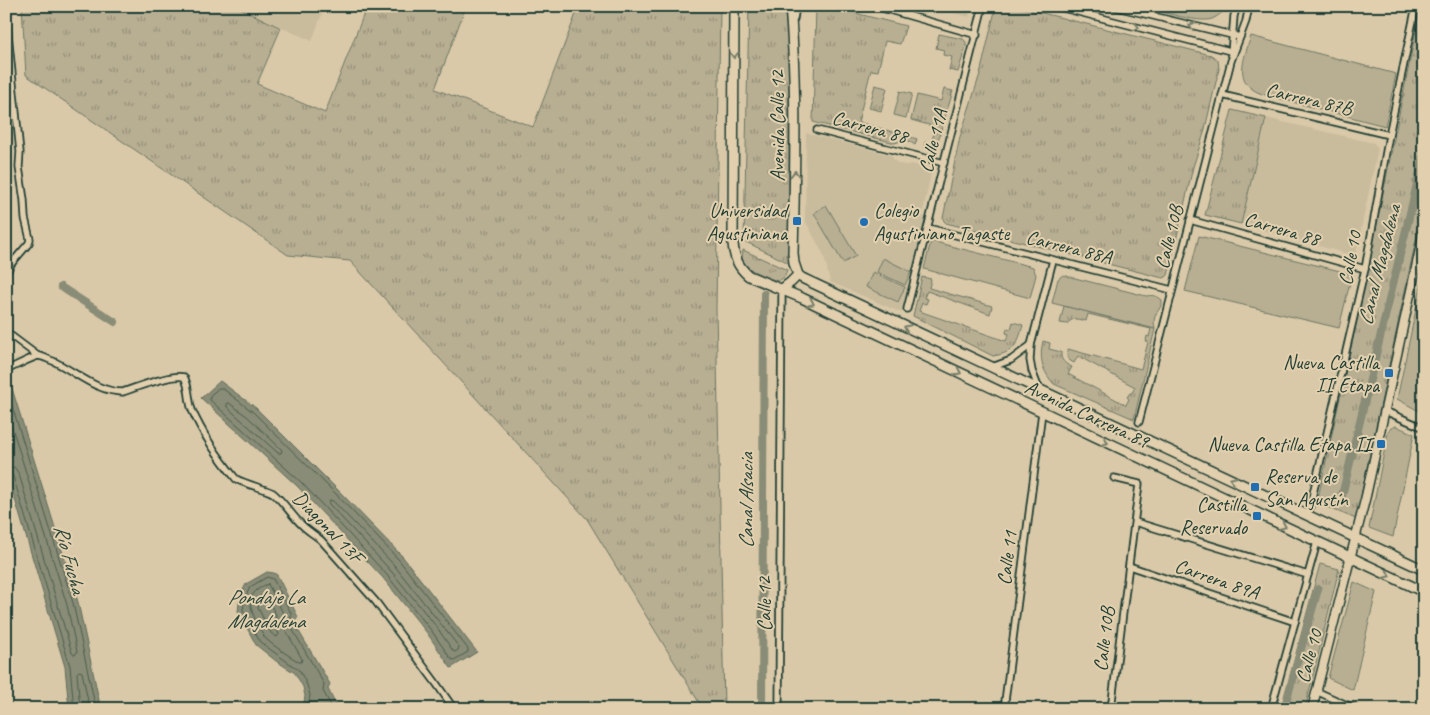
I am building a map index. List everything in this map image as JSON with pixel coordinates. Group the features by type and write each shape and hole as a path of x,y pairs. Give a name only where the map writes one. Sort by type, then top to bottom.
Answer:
{"main road":[{"name":"Avenida Carrera 89","path":"734,6 733,244 738,264 750,276 782,289 1424,592"},
{"name":"Avenida Calle 12","path":"790,6 796,121 794,263 798,275"},
{"name":"Avenida Carrera 89","path":"798,275 1424,570"},
{"path":"782,289 798,275"}],"street":[{"path":"792,28 796,6"},
{"path":"875,6 977,34"},
{"path":"1055,6 1233,51"},
{"path":"1112,6 1240,37"},
{"name":"Calle 10B","path":"1138,422 1231,61 1234,16 1237,6"},
{"name":"Calle 10B","path":"1233,51 1240,37 1249,6"},
{"name":"Calle 10","path":"1308,515 1365,269 1389,135 1416,6"},
{"name":"Calle 11A","path":"908,309 984,8"},
{"path":"6,14 20,152 19,167 25,218 30,239 11,264 6,274"},
{"name":"Carrera 87B","path":"1222,95 1389,135"},
{"name":"Carrera 88","path":"818,130 944,163"},
{"name":"Carrera 88","path":"1190,220 1365,269"},
{"name":"Carrera 88A","path":"928,228 1172,290"},
{"name":"Calle 10","path":"1312,709 1356,538 1424,230"},
{"path":"1039,389 1030,360 1031,345 1053,260"},
{"name":"Calle 12","path":"779,709 782,289"},
{"path":"6,332 38,356 8,369"},
{"path":"991,367 1007,362 1031,345"},
{"name":"Diagonal 13F","path":"38,356 69,369 90,383 116,392 123,392 170,377 184,377 191,408 200,426 236,479 271,492 303,526 321,540 376,602 454,709"},
{"path":"1385,411 1424,428"},
{"name":"Calle 11","path":"1004,709 1042,412"},
{"name":"Calle 10B","path":"1111,709 1139,484 1114,478"},
{"path":"1135,522 1308,575"},
{"name":"Calle 10","path":"1271,709 1317,542"},
{"name":"Carrera 89A","path":"1129,566 1295,622"},
{"path":"1316,691 1356,709"}],"shaded area":[{"path":"232,6 325,6 312,41"},
{"path":"925,6 971,6 969,17"},
{"path":"1266,118 1374,143 1378,149 1356,253 1351,255 1241,224"},
{"name":"Colegio Agustiniano Tagaste","path":"806,133 891,155 899,164 912,164 930,170 923,212 924,227 902,313 830,282 824,256 805,220"}],"green space":[{"path":"22,6 236,6 281,28 257,84 325,113 367,6 466,6 435,89 533,127 579,6 720,6 716,309 724,709 700,704 587,519 350,261 288,255 26,75"},
{"path":"749,6 784,6 789,47 789,263 744,241"},
{"path":"816,6 827,6 906,26 900,44 885,41 878,71 871,70 858,122 917,139 915,145 906,139 895,143 813,122"},
{"path":"999,6 1014,6 1211,55 1218,60 1219,69 1204,133 1193,167 1166,277 1163,278 944,221 943,218 960,137 980,74 995,11"},
{"path":"1141,6 1228,6 1223,12 1212,19 1197,20"},
{"path":"1421,6 1424,6 1424,202 1356,519 1317,503 1364,287"},
{"path":"939,34 963,39 966,42 958,72 949,70 952,57 943,55 944,50 936,48"},
{"path":"1251,36 1396,74 1385,126 1262,94 1253,89 1243,77 1243,62"},
{"path":"875,85 887,88 881,111 869,108"},
{"path":"944,89 953,91 936,147 932,149 924,147 925,142 931,143 936,127 911,120 917,95 941,101"},
{"path":"900,91 912,94 906,118 894,115"},
{"path":"1232,110 1266,118 1241,224 1205,215"},
{"path":"826,205 856,256 843,263 814,213"},
{"path":"1199,236 1352,274 1339,328 1185,291"},
{"path":"931,241 1033,267 1036,275 1030,298 924,269"},
{"path":"743,250 787,270 785,276 777,281 747,267 742,259"},
{"path":"883,258 911,272 905,285 877,272"},
{"path":"1424,271 1424,387 1419,411 1397,399"},
{"path":"873,272 905,287 898,302 866,287"},
{"path":"1063,275 1146,296 1158,297 1162,300 1162,304 1155,318 1155,329 1052,303 1058,279"},
{"path":"922,277 931,279 929,288 992,306 990,314 927,291 924,298 928,299 926,304 922,303 919,311 1006,341 1009,334 1006,333 1007,328 1011,329 1013,322 1023,325 1017,342 1006,353 993,356 913,316"},
{"path":"1064,306 1155,329 1134,419 1054,384 1042,364 1043,341 1050,343 1049,349 1061,352 1061,357 1067,365 1072,367 1068,374 1126,405 1129,399 1127,397 1135,387 1078,356 1074,363 1067,356 1068,349 1141,369 1148,342 1146,341 1147,336 1149,337 1151,329 1088,314 1086,321 1076,319 1071,320 1067,324 1060,323"},
{"path":"1396,426 1414,434 1393,537 1369,528 1388,432"},
{"path":"1320,564 1339,569 1305,709 1281,709"},
{"path":"1354,582 1376,592 1353,690 1328,678"}],"water":[{"path":"6,369 78,602 100,709 69,709 65,667 6,469"},
{"path":"220,381 256,408 403,557 477,652 451,668 427,633 383,578 297,486 201,398"},
{"name":"Pondaje La Magdalena","path":"267,572 277,575 298,617 294,623 330,684 328,689 338,709 303,709 305,696 303,687 295,673 256,645 238,611 240,596 246,584"}],"waterway":[{"name":"Canal Magdalena","path":"1341,500 1424,155"},
{"path":"61,287 115,322"},
{"name":"Canal Alsacia","path":"762,709 764,294"},
{"name":"Canal Magdalena","path":"1284,709 1318,589"}],"place":[{"name":"Universidad Agustiniana","path":"797,221"},
{"name":"Colegio Agustiniano Tagaste","path":"864,222"},
{"name":"Nueva Castilla II Etapa","path":"1389,373"},
{"name":"Nueva Castilla Etapa II","path":"1381,444"},
{"name":"Reserva de San Agustín","path":"1255,487"},
{"name":"Castilla Reservado","path":"1257,516"}],"water label":[{"name":"Río Fucha","path":"70,559"}]}
